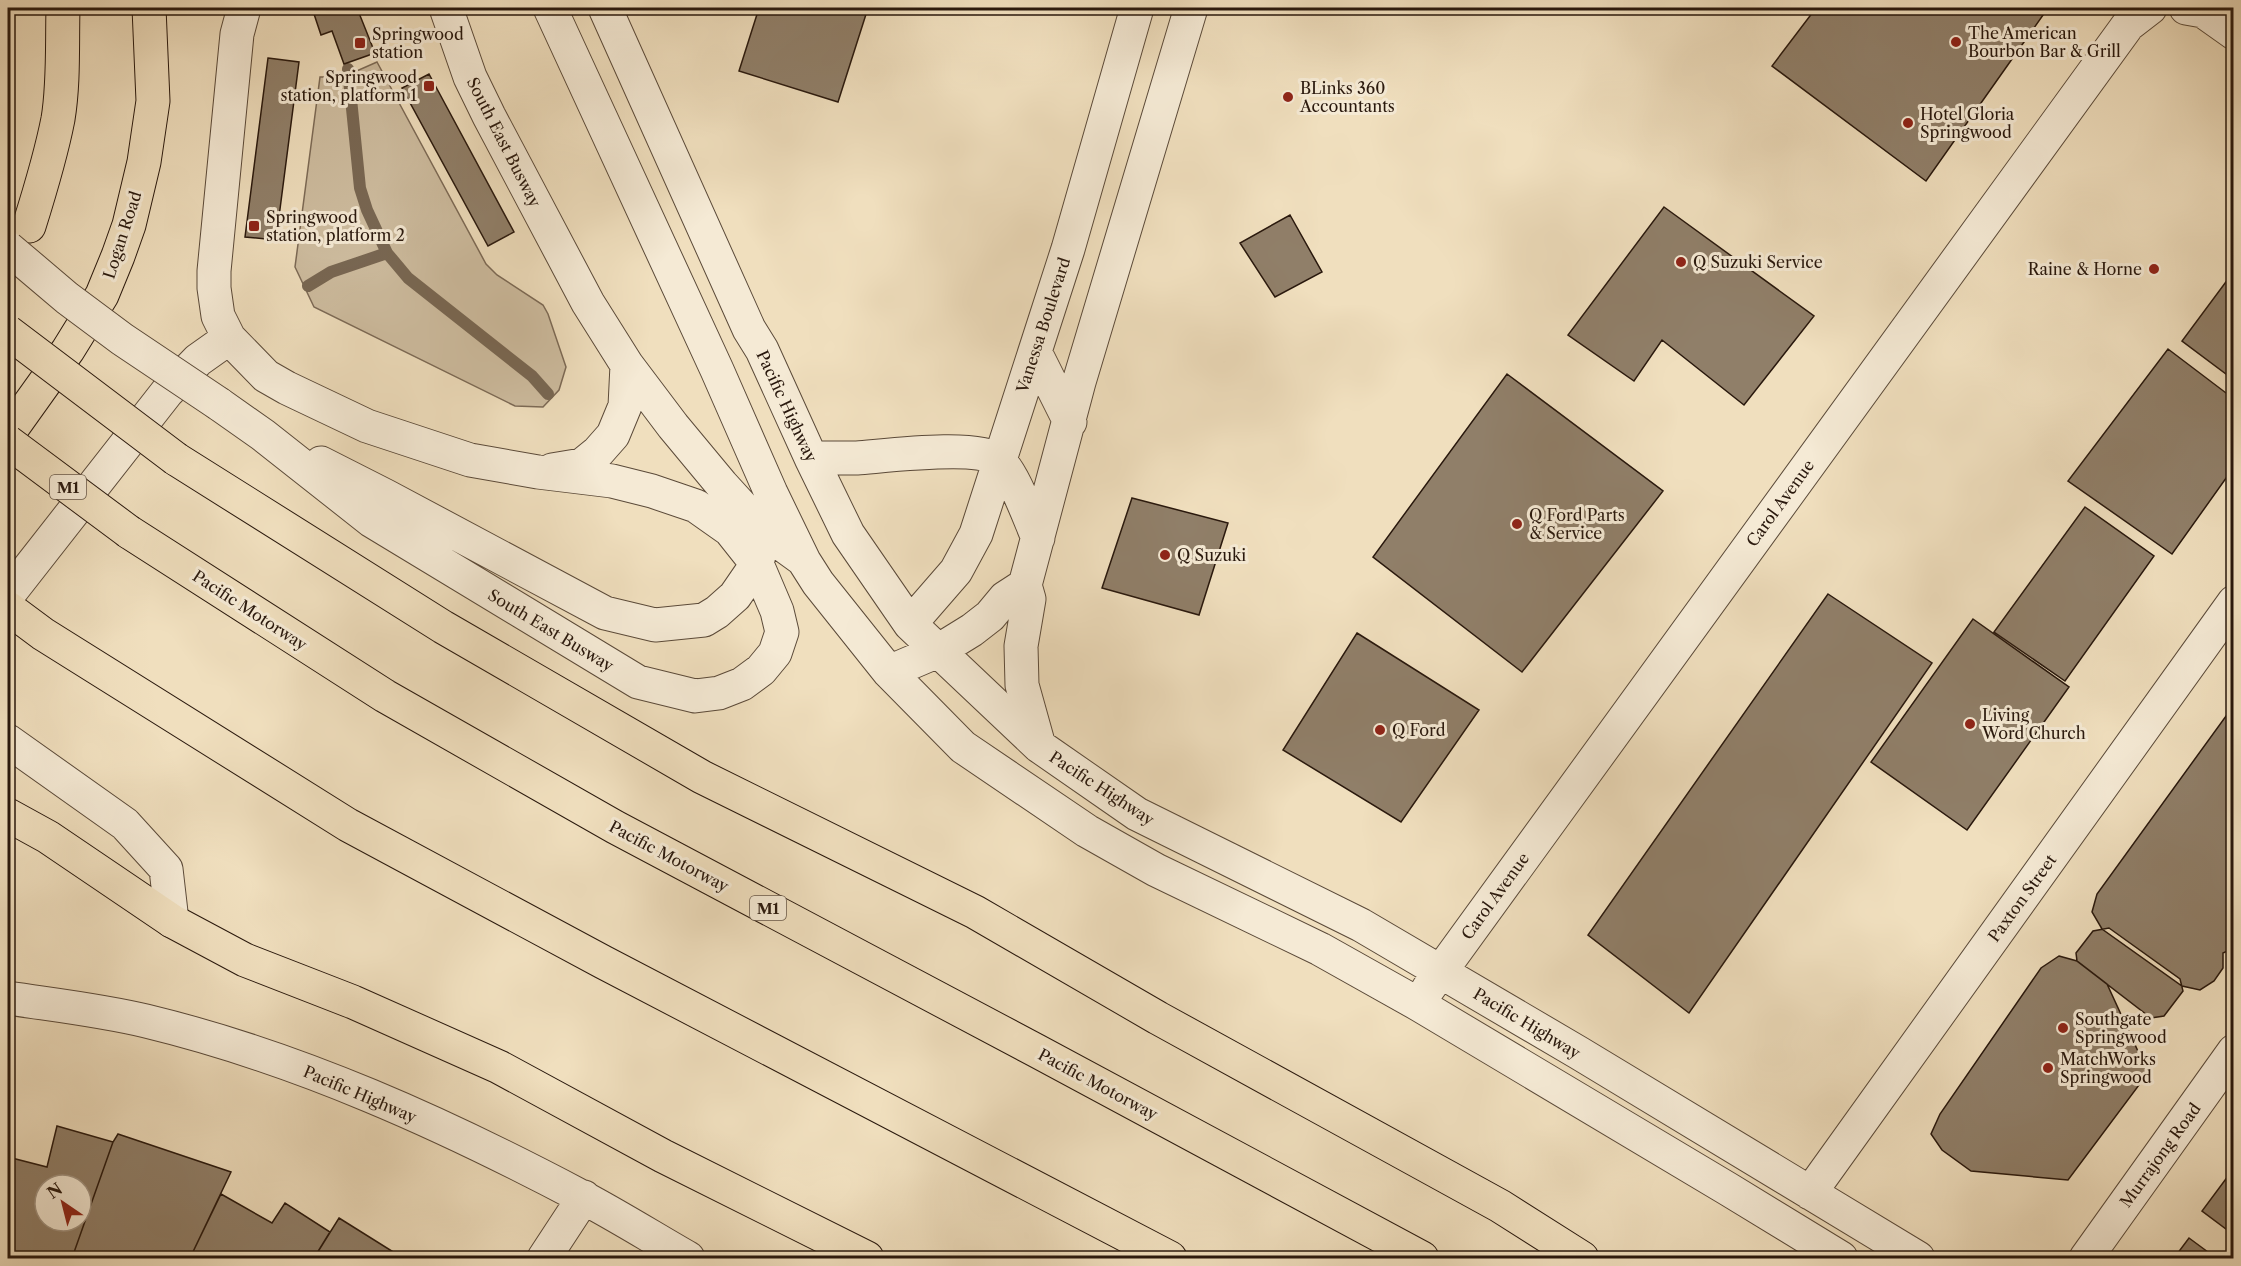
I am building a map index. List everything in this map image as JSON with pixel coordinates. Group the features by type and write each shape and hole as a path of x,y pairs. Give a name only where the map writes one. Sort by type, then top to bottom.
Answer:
{"main road":[{"path":"18,237 41,189 58,117 63,8"},
{"name":"Logan Road","path":"8,434 68,350 102,295 122,246 144,162 153,100 149,8"},
{"path":"8,332 176,459 443,627 702,777 975,912 1158,1018 1500,1206 1581,1258"},
{"name":"Pacific Motorway","path":"8,442 129,532 385,696 615,827 1422,1258"},
{"path":"8,608 43,634 348,825 1170,1258"},
{"path":"8,815 48,837 172,921 244,960 353,1002 499,1067 663,1156 867,1258"}],"street":[{"name":"South East Busway","path":"18,237 68,298 122,339 263,435 372,521 589,654 638,682 695,696 719,693 742,684 761,670 775,653 782,632 777,611 757,564 730,530 696,506 652,490 612,481 538,472 470,460 368,426 266,376 229,338 218,316 214,288 237,34 244,8"},
{"name":"South East Busway","path":"446,8 470,77 489,116 588,303 627,365 673,426 765,532 804,561"},
{"path":"550,8 804,561 818,583 904,689 963,747 1087,831 1156,870 1320,949 1418,1004 1841,1258"},
{"name":"Pacific Highway","path":"605,8 750,329 848,534 910,624 938,651 1039,746 1137,814 1351,919 1918,1258"},
{"name":"Vanessa Boulevard","path":"910,624 956,571 976,534 1035,352 1137,8"},
{"path":"1039,746 1022,686 1021,646 1029,598 1025,585 1079,382 1191,8"},
{"name":"Carol Avenue","path":"1418,1004 2128,25 2150,8"},
{"path":"2186,8 2203,10 2234,33"},
{"path":"1099,142 1146,158"},
{"path":"8,595 167,392 198,360 229,338"},
{"path":"1035,352 1070,422"},
{"name":"South East Busway","path":"538,472 582,465 613,435 625,406 627,365"},
{"name":"South East Busway","path":"263,435 386,496 605,614 655,625 704,620 735,596 757,564 771,493"},
{"path":"811,458 854,458 950,452 981,454 999,460 1012,478 1038,538"},
{"path":"890,672 938,651 990,616 1005,598 1025,585"},
{"name":"Paxton Street","path":"1810,1193 2234,603"},
{"path":"8,741 125,824 166,869 172,921"},
{"name":"Pacific Highway","path":"8,998 102,1011 144,1020 196,1034 293,1066 368,1094 584,1197 688,1258"},
{"name":"Murrajong Road","path":"2086,1258 2234,1051"},
{"path":"544,1258 584,1197"}],"shaded area":[{"path":"377,62 486,264 497,275 543,305 548,314 566,367 559,390 543,407 515,406 314,307 295,267 320,77 343,77"}],"building":[{"path":"323,8 357,8 375,53 344,64 332,31 321,35 313,11"},
{"path":"759,8 868,8 838,102 739,71"},
{"name":"Hotel Gloria Springwood","path":"1816,8 2048,8 1926,181 1772,66"},
{"path":"268,58 299,62 276,240 245,237"},
{"path":"429,74 514,232 488,246 402,88"},
{"name":"Q Suzuki Service","path":"1664,207 1814,316 1744,405 1662,340 1634,381 1568,335"},
{"path":"1290,215 1322,272 1275,297 1240,243"},
{"path":"2234,271 2234,380 2182,341"},
{"path":"2168,349 2234,399 2234,467 2172,554 2068,481"},
{"name":"Q Ford Parts & Service","path":"1507,374 1663,491 1522,672 1373,557"},
{"name":"Q Suzuki","path":"1132,498 1228,523 1199,615 1102,588"},
{"path":"2085,507 2154,556 2065,681 1994,632"},
{"path":"1828,594 1932,663 1689,1013 1588,935"},
{"name":"Living Word Church","path":"1973,619 2069,687 1967,830 1871,762"},
{"name":"Q Ford","path":"1357,633 1479,710 1401,822 1283,750"},
{"path":"2234,705 2234,889 2228,897 2234,901 2234,948 2223,953 2223,968 2214,981 2200,990 2182,986 2102,929 2092,912 2097,894"},
{"path":"2109,928 2180,979 2183,991 2164,1016 2151,1018 2077,961 2076,953 2093,931"},
{"name":"Southgate Springwood","path":"2059,956 2077,961 2107,984 2148,1073 2068,1180 1971,1171 1942,1150 1931,1134 1940,1114 2041,968"},
{"path":"57,1126 113,1142 93,1199 93,1173 33,1173 33,1233 81,1233 72,1258 8,1258 8,1157 47,1167"},
{"path":"118,1134 231,1172 190,1258 72,1258 81,1233 93,1233 93,1199"},
{"path":"2234,1168 2234,1235 2202,1211"},
{"path":"221,1194 272,1223 285,1203 330,1232 314,1258 190,1258"},
{"path":"339,1218 403,1258 314,1258"},
{"path":"2189,1238 2216,1258 2174,1258"}],"waterway":[{"path":"348,69 360,188 367,210 387,253 408,278 532,376 548,394"},
{"path":"308,286 331,272 387,253"}],"place":[{"name":"The American Bourbon Bar & Grill","path":"1956,42"},
{"name":"Springwood station","path":"360,43"},
{"name":"Springwood station, platform 1","path":"429,86"},
{"name":"BLinks 360 Accountants","path":"1288,97"},
{"name":"Hotel Gloria Springwood","path":"1908,123"},
{"name":"Springwood station, platform 2","path":"254,226"},
{"name":"Q Suzuki Service","path":"1681,262"},
{"name":"Raine & Horne","path":"2154,269"},
{"name":"Q Ford Parts & Service","path":"1517,524"},
{"name":"Q Suzuki","path":"1165,555"},
{"name":"Living Word Church","path":"1970,724"},
{"name":"Q Ford","path":"1380,730"},
{"name":"Southgate Springwood","path":"2063,1028"},
{"name":"MatchWorks Springwood","path":"2048,1068"}]}
